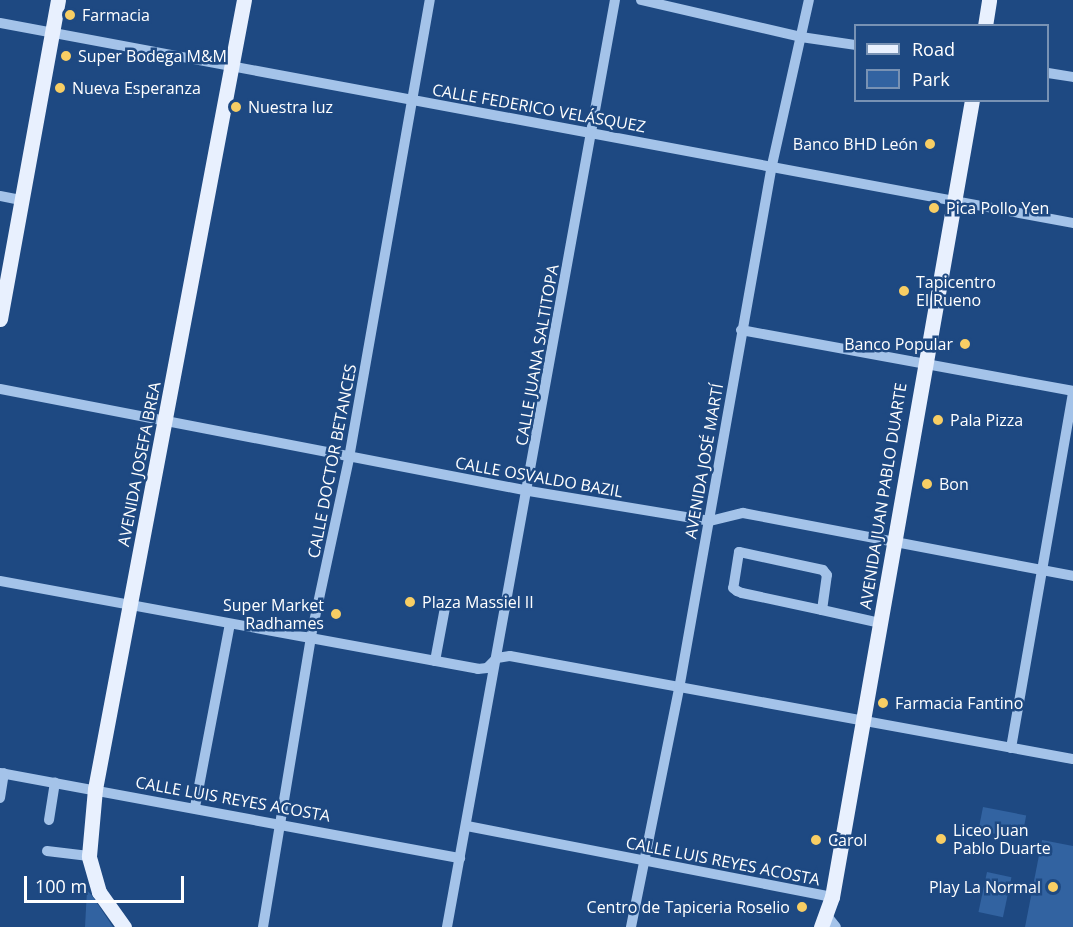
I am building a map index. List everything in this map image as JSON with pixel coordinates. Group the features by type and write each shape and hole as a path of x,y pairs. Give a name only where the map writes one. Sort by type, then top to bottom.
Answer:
{"main road":[{"path":"0,319 58,0"},
{"name":"AVENIDA JOSEFA BREA","path":"124,927 99,892 89,856 95,789 243,0"},
{"path":"985,24 989,0"},
{"name":"AVENIDA JUAN PABLO DUARTE","path":"828,924 895,541 923,362 955,202 972,102"}],"street":[{"name":"CALLE DOCTOR BETANCES","path":"262,927 311,636 349,458 430,0"},
{"name":"CALLE JUANA SALTITOPA","path":"447,927 467,826 493,662 529,491 615,0"},
{"path":"641,0 801,37 854,45"},
{"name":"AVENIDA JOSÉ MARTÍ","path":"630,927 679,689 771,165 809,0"},
{"name":"CALLE FEDERICO VELÁSQUEZ","path":"0,23 1073,223"},
{"path":"1049,73 1073,77"},
{"path":"0,196 21,200"},
{"path":"741,330 923,362 1073,392 1044,571 1011,748"},
{"name":"CALLE OSVALDO BAZIL","path":"0,389 166,418 349,458 529,491 710,521 743,513 1073,576"},
{"path":"822,610 827,575 823,570 739,552 733,588 737,591 880,623"},
{"path":"0,581 231,624 311,636 483,670 493,662 510,656 679,689 1073,759"},
{"path":"435,661 446,602"},
{"path":"195,807 231,624"},
{"path":"0,798 2,773"},
{"name":"CALLE LUIS REYES ACOSTA","path":"2,773 281,822 460,858"},
{"path":"49,820 55,782"},
{"name":"CALLE LUIS REYES ACOSTA","path":"467,826 832,897"},
{"path":"47,852 89,856"}],"green space":[{"path":"983,807 1026,815 1022,839 978,831"},
{"name":"Play La Normal","path":"1042,840 1073,846 1073,927 1025,927"},
{"path":"987,872 1011,877 1003,917 978,912"},
{"path":"87,890 93,897 113,927 85,927"}],"place":[{"name":"Farmacia","path":"70,15"},
{"name":"Super Bodega M&M","path":"66,56"},
{"name":"Nueva Esperanza","path":"60,88"},
{"name":"Nuestra luz","path":"236,107"},
{"name":"Banco BHD León","path":"930,144"},
{"name":"Pica Pollo Yen","path":"934,208"},
{"name":"Tapicentro El Rueno","path":"904,291"},
{"name":"Banco Popular","path":"965,344"},
{"name":"Pala Pizza","path":"938,420"},
{"name":"Bon","path":"927,484"},
{"name":"Plaza Massiel II","path":"410,602"},
{"name":"Super Market Radhames","path":"336,614"},
{"name":"Farmacia Fantino","path":"883,703"},
{"name":"Liceo Juan Pablo Duarte","path":"941,839"},
{"name":"Carol","path":"816,840"},
{"name":"Play La Normal","path":"1053,887"},
{"name":"Centro de Tapiceria Roselio","path":"802,907"}]}
